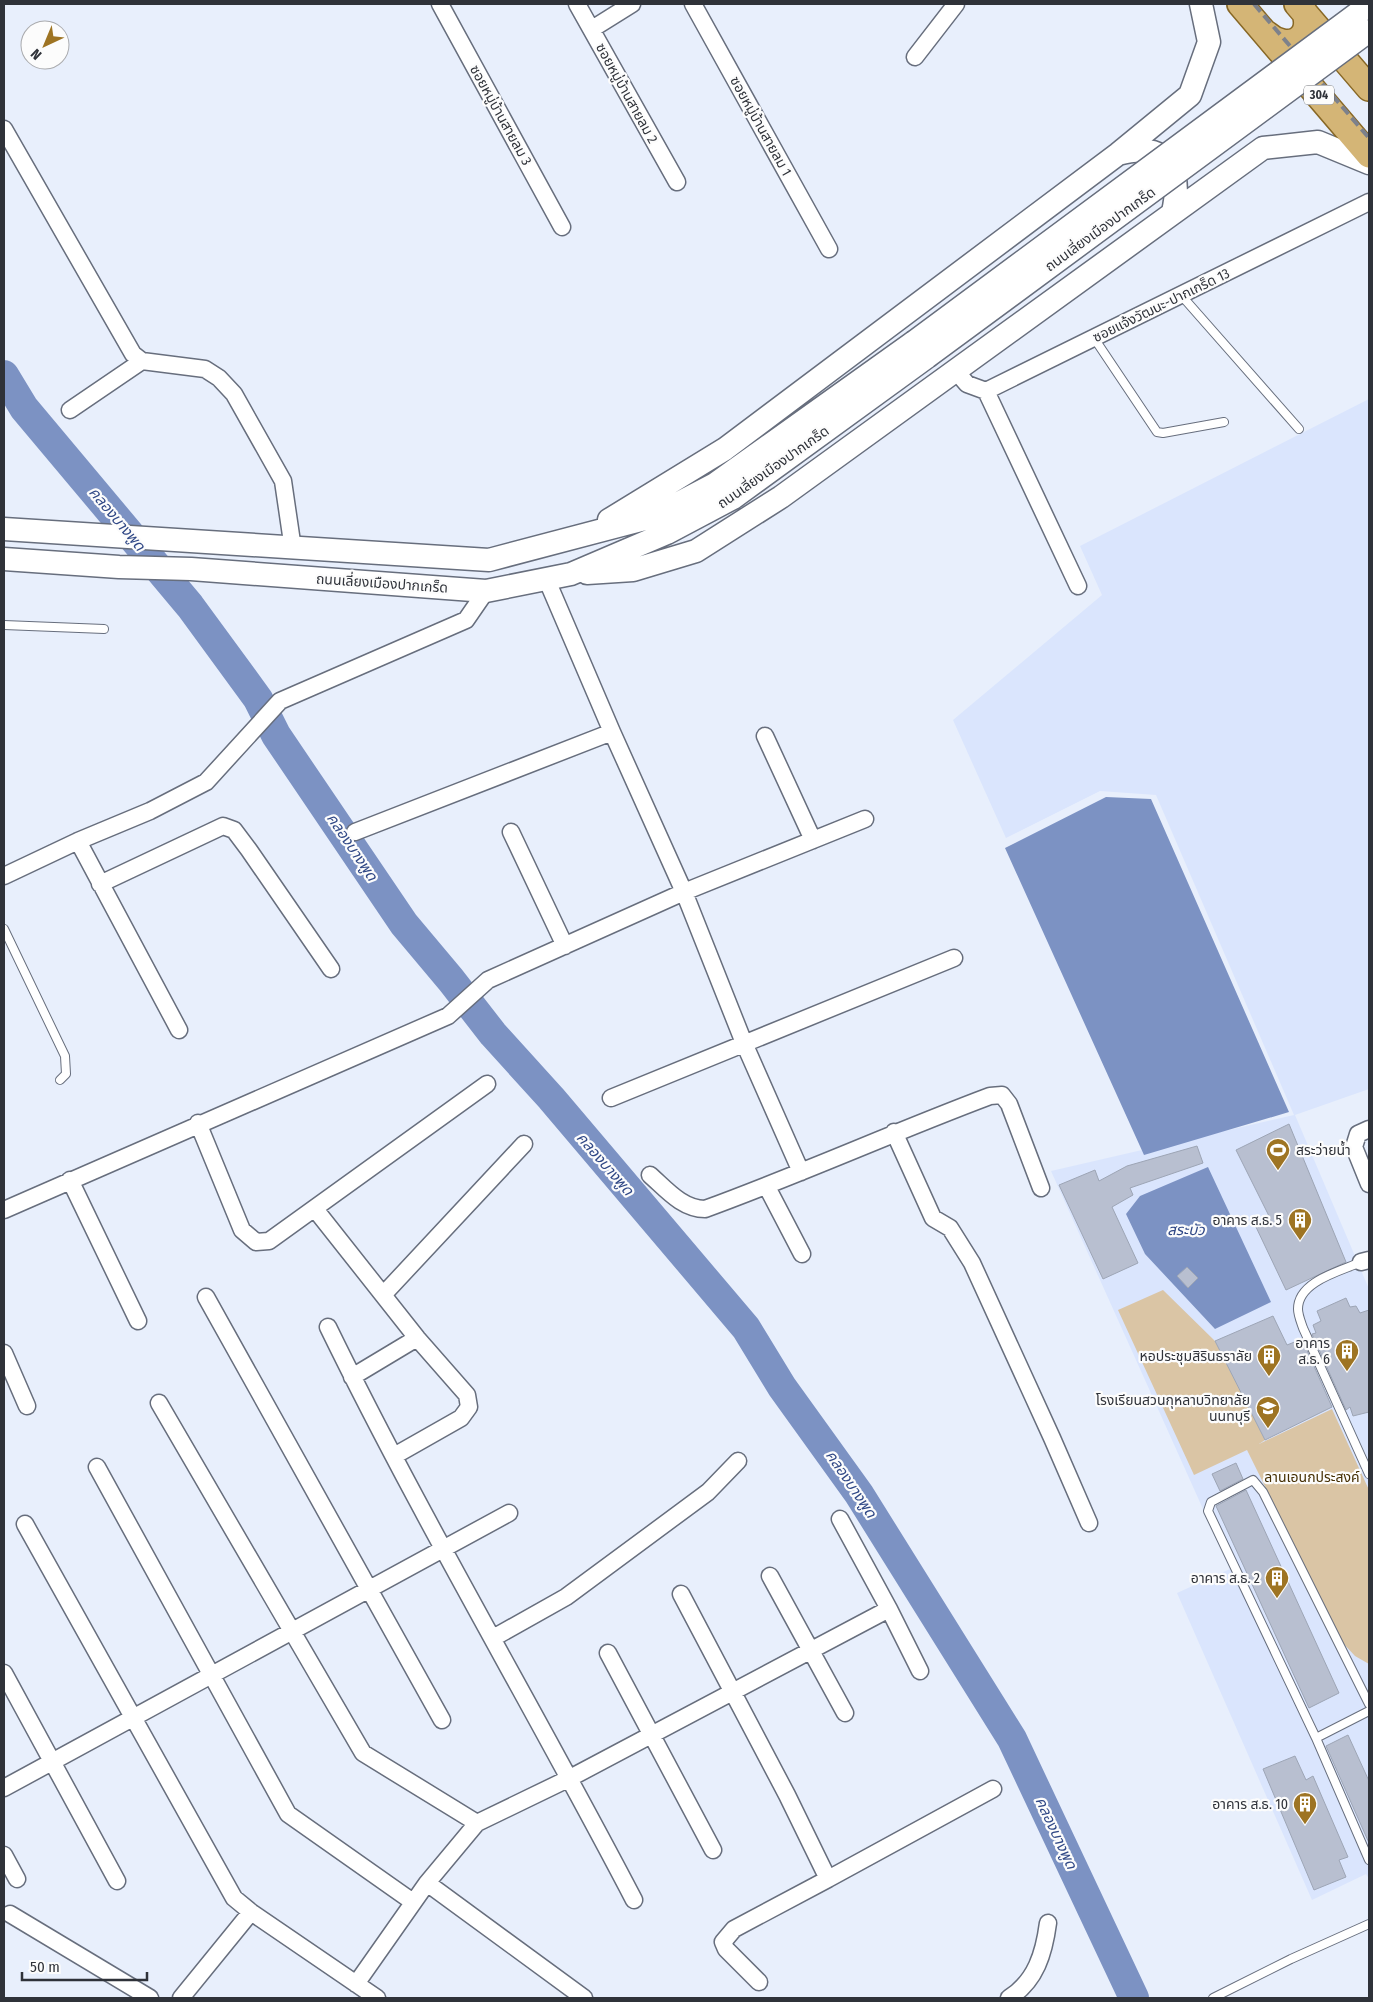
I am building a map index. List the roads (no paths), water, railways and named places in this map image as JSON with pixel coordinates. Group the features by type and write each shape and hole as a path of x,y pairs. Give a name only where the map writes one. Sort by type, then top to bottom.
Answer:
{"main road":[{"path":"578,538 653,495 725,449 1118,154 1190,96 1209,42 1201,4"},
{"name":"304","path":"1240,4 1369,156"},
{"name":"ถนนเลี่ยงเมืองปากเกร็ด","path":"4,559 119,567 192,569 486,591 571,574 667,533 733,498 920,349 1369,5"},
{"path":"1267,34 1279,42 1294,42 1305,32 1308,26 1301,8"},
{"path":"1301,8 1369,88"},
{"name":"ถนนเลี่ยงเมืองปากเกร็ด","path":"4,530 161,538 293,549 489,560 652,517 715,484 920,349 1369,31"},
{"path":"1308,82 1305,68 1311,54 1324,47 1342,56"},
{"path":"571,574 634,570 696,551 781,497 1263,148 1318,142 1369,163"},
{"path":"1118,154 1135,149 1160,154 1174,169 1177,195 1173,212"}],"street":[{"name":"ซอยหมู่บ้านสายลม 3","path":"440,4 562,227"},
{"name":"ซอยหมู่บ้านสายลม 2","path":"577,4 678,182"},
{"path":"592,30 632,4"},
{"name":"ซอยหมู่บ้านสายลม 1","path":"692,4 829,249"},
{"path":"915,57 956,4"},
{"path":"4,129 133,354 142,361 205,369 218,378 234,394 282,481 293,549"},
{"name":"ซอยแจ้งวัฒนะ-ปากเกร็ด 13","path":"986,391 1369,202"},
{"path":"70,410 142,361"},
{"path":"955,370 967,384 986,391 1078,586"},
{"path":"546,578 612,732 684,892 744,1042 800,1172"},
{"path":"4,876 78,841 150,811 206,782 280,700 466,620 486,591"},
{"path":"355,832 612,732"},
{"path":"765,736 813,840"},
{"path":"4,1210 448,1016 488,980 684,892 865,819"},
{"path":"100,884 223,826 234,830 331,969"},
{"path":"511,832 565,946"},
{"path":"78,841 180,1030"},
{"path":"611,1098 744,1042 954,958"},
{"path":"198,1124 242,1230 256,1242 269,1241 487,1084"},
{"path":"650,1176 684,1204 695,1209 705,1209 767,1186 894,1132 990,1096 1002,1095 1009,1104 1041,1188"},
{"path":"1369,1130 1358,1134 1354,1147 1369,1184"},
{"path":"894,1132 933,1218 950,1228 972,1263 1089,1523"},
{"path":"383,1295 524,1144"},
{"path":"70,1180 138,1321"},
{"path":"767,1186 802,1254"},
{"path":"315,1209 417,1338 467,1395 469,1406 461,1418 394,1456"},
{"path":"206,1297 442,1720"},
{"path":"328,1327 394,1456 570,1778 634,1900"},
{"path":"352,1377 417,1338"},
{"path":"4,1353 27,1406"},
{"path":"159,1403 363,1753 477,1823"},
{"path":"493,1638 566,1597 708,1492 738,1461"},
{"path":"97,1467 288,1814 414,1902"},
{"path":"4,1788 509,1513"},
{"path":"840,1520 889,1609 920,1671"},
{"path":"25,1524 234,1898 251,1912 377,1998"},
{"path":"770,1576 845,1713"},
{"path":"681,1594 828,1878"},
{"path":"356,1984 427,1883 477,1823 570,1778 889,1609"},
{"path":"608,1653 714,1850"},
{"path":"4,1674 54,1762 117,1881"},
{"path":"760,1982 726,1949 723,1942 727,1934 993,1789"},
{"path":"4,1855 17,1879"},
{"path":"427,1883 584,1998"},
{"path":"185,1997 251,1912"},
{"path":"10,1914 150,1998"},
{"path":"1009,1998 1029,1981 1037,1968 1045,1944 1048,1923"}],"lane":[{"path":"1181,295 1299,429"},
{"path":"1094,338 1157,432 1162,433 1224,422"},
{"path":"4,625 104,630"},
{"path":"4,930 65,1056 66,1074 60,1080"},
{"path":"1365,1261 1321,1279 1305,1290 1298,1308 1303,1328 1369,1474"},
{"path":"1369,1704 1263,1492 1253,1480 1211,1502 1208,1511 1316,1738 1369,1860"},
{"path":"1316,1738 1369,1711"},
{"path":"1213,1998 1291,1959 1369,1924"}],"water":[{"path":"1106,797 1151,799 1289,1112 1144,1155 1005,848"},
{"name":"สระบัว","path":"1208,1167 1271,1302 1215,1329 1145,1254 1126,1214 1140,1196"}],"waterway":[{"name":"คลองบางพูด","path":"4,375 24,408 190,606 258,699 276,735 404,924 493,1034 551,1098 746,1328 782,1387 859,1494 1012,1739 1134,1998"}],"railway":[{"path":"1254,4 1369,138"}],"place":[{"name":"สระว่ายน้ำ","path":"1278,1171"},
{"name":"อาคาร ส.ธ. 5","path":"1300,1241"},
{"name":"อาคาร ส.ธ. 6","path":"1347,1372"},
{"name":"หอประชุมสิรินธราลัย","path":"1269,1377"},
{"name":"โรงเรียนสวนกุหลาบวิทยาลัย นนทบุรี","path":"1268,1429"},
{"name":"อาคาร ส.ธ. 2","path":"1277,1599"},
{"name":"อาคาร ส.ธ. 10","path":"1305,1825"}],"park label":[{"name":"ลานเอนกประสงค์","path":"1312,1477"}]}
